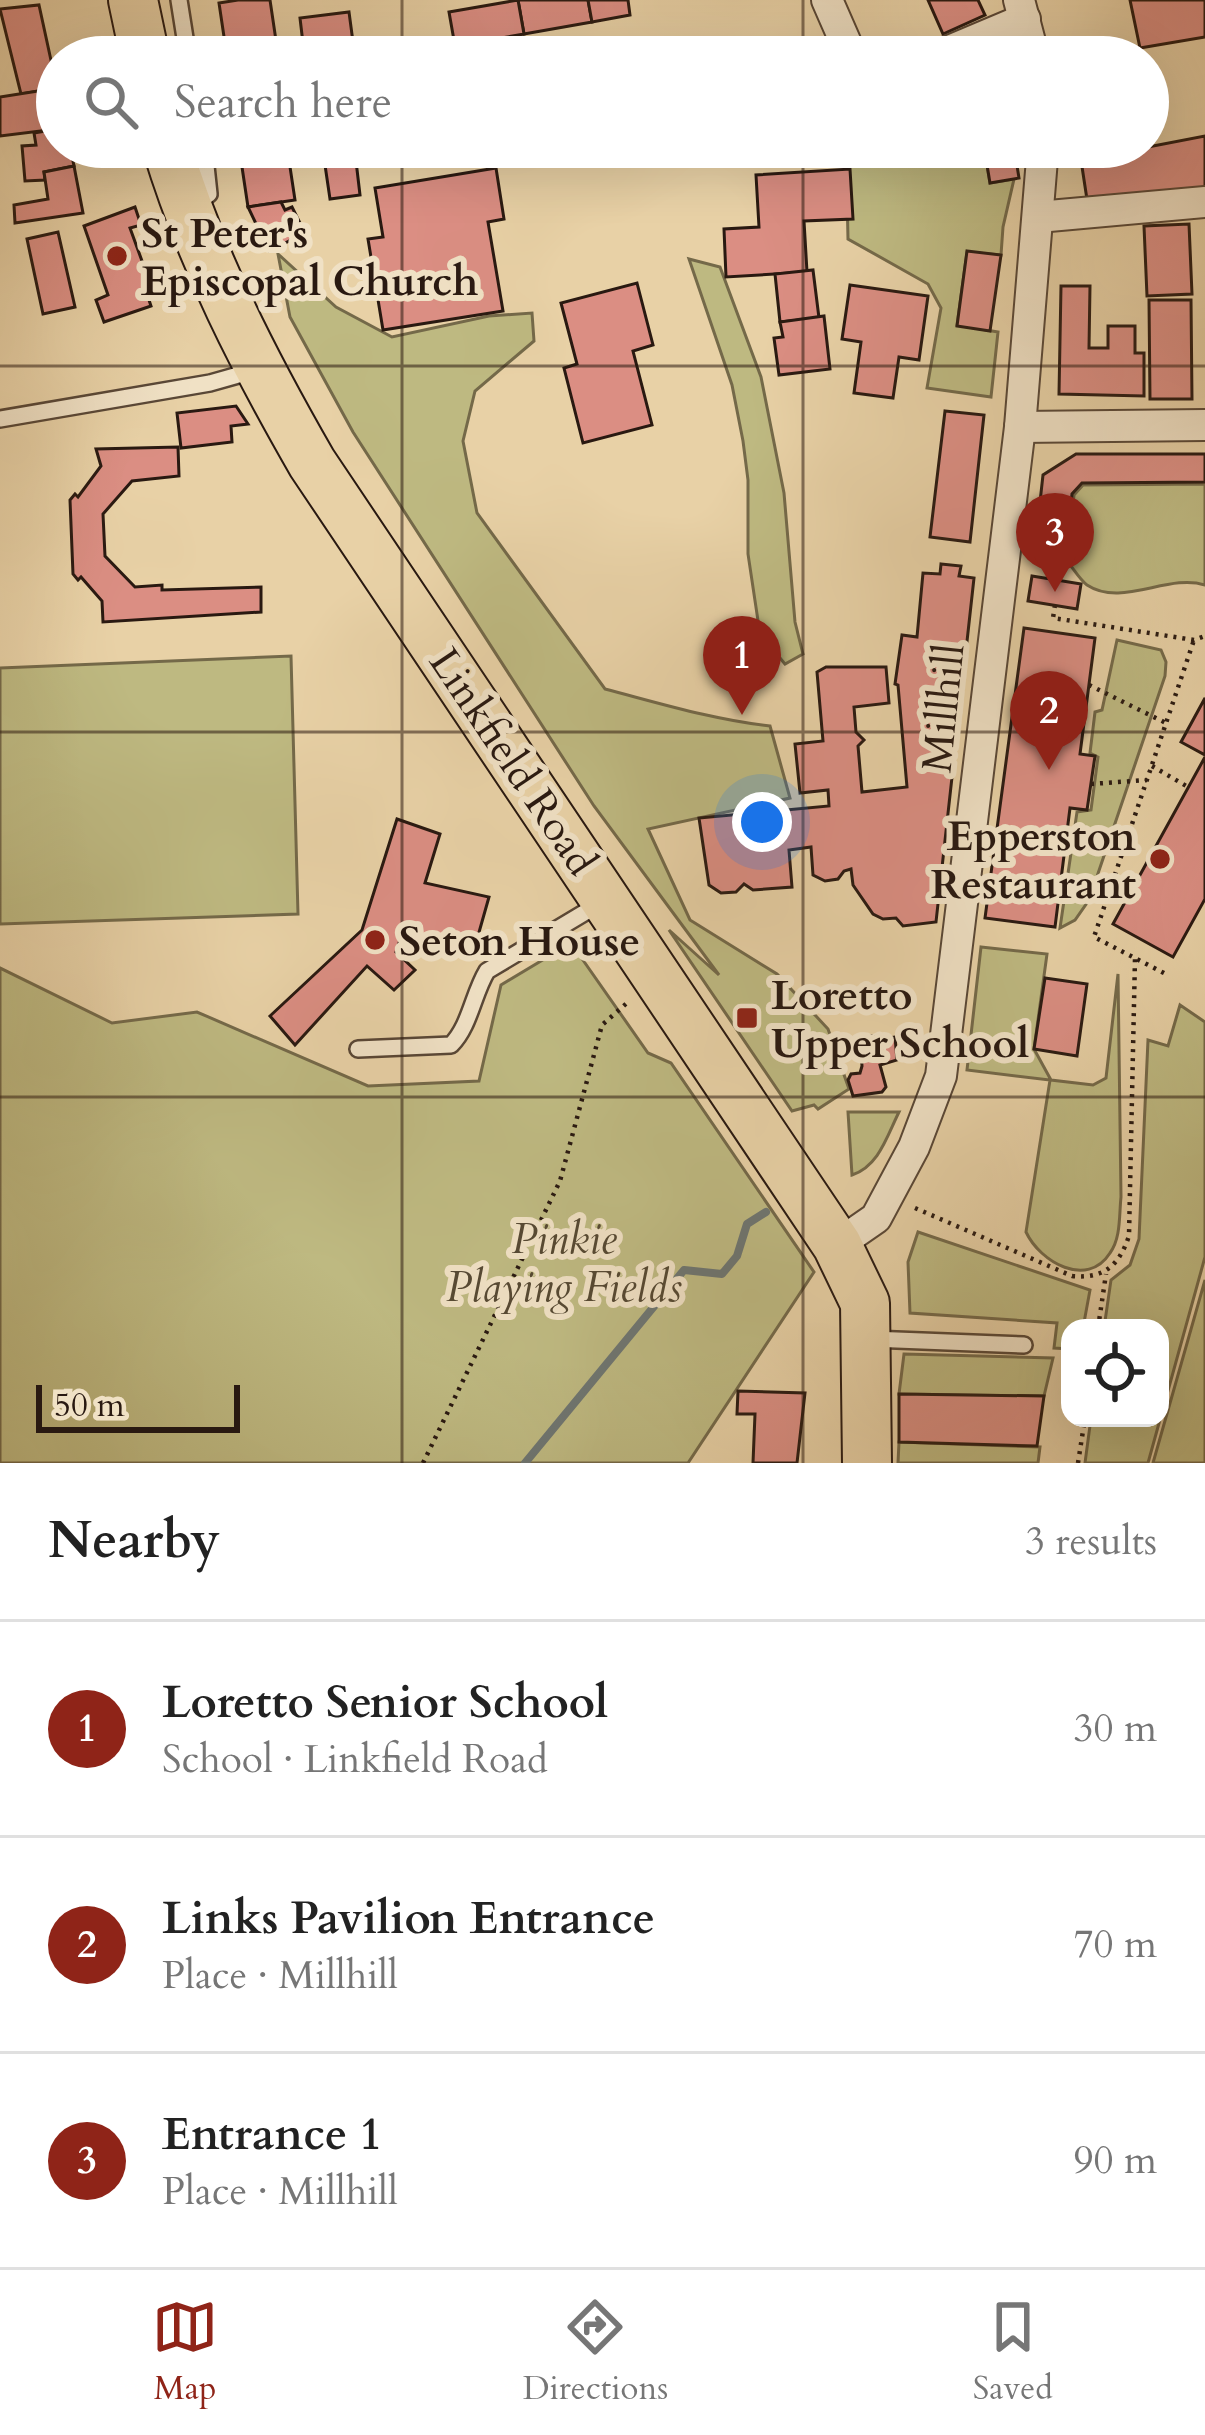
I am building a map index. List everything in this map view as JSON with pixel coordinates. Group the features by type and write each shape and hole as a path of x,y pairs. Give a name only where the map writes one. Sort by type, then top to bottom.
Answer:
{"main road":[{"path":"134,0 141,36"},
{"name":"Linkfield Road","path":"179,182 258,369 313,463 837,1244 866,1303 867,1463"}],"street":[{"path":"827,0 843,36"},
{"path":"972,36 1022,9"},
{"name":"Millhill","path":"837,1244 876,1218 914,1148 941,1076 1020,428 1042,168"},
{"path":"1038,217 1205,202"},
{"path":"1020,428 1205,425"}],"lane":[{"path":"178,0 184,36"},
{"path":"179,182 209,194 206,168"},
{"path":"0,418 210,383 258,369"},
{"path":"358,1049 451,1045 460,1036 476,988 487,971 608,900"},
{"path":"868,1339 1024,1345"}],"path":[{"path":"1055,605 1053,618 1194,640 1205,636"},
{"path":"1164,973 1094,938 1194,640"},
{"path":"1089,685 1166,723"},
{"path":"1152,766 1188,787"},
{"path":"1091,784 1147,780"},
{"path":"924,1212 1072,1276 1106,1272 1121,1260 1129,1236 1136,958"},
{"path":"423,1463 565,1169 590,1057 602,1025 630,1000"},
{"path":"1099,1319 1106,1272"},
{"path":"1078,1463 1084,1427"}],"green space":[{"path":"846,168 988,168 990,183 1014,179 1001,255 967,252 957,325 998,332 991,397 927,388 941,308 928,284 848,239"},
{"path":"278,254 336,307 392,337 489,316 532,313 534,341 475,391 463,441 477,513 605,689 770,726 790,798 648,829 690,920 777,974 828,1029 849,1089 818,1109 814,1105 792,1111 669,930 719,975 594,806 353,432 290,317"},
{"path":"689,259 720,267 761,377 784,493 795,622 803,654 785,664 760,634 748,554 743,441 732,385"},
{"path":"1205,484 1205,585 1191,582 1130,592 1101,591 1084,583 1067,561 1074,495 1083,485"},
{"path":"1117,640 1161,650 1165,676 1089,900 1075,920 1060,928 1077,812 1091,810 1098,757 1090,753 1095,712 1102,710"},
{"path":"291,656 298,914 0,924 0,668"},
{"name":"Pinkie Playing Fields","path":"571,943 648,1053 671,1063 814,1272 688,1463 0,1463 0,968 112,1023 197,1012 368,1086 479,1081 501,985"},
{"path":"981,947 1047,954 1034,1049 1051,1080 1093,1085 1106,1078 1118,974 1119,1226 1110,1253 1089,1269 1053,1261 1026,1232 1050,1080 967,1070"},
{"path":"1180,1005 1205,1022 1205,1257 1169,1387 1169,1319 1105,1319 1111,1280 1130,1265 1139,1239 1148,1040 1168,1046"},
{"path":"848,1112 899,1112 876,1157 852,1175"},
{"path":"918,1232 1090,1290 1085,1319 1061,1319 1061,1348 1054,1348 1057,1323 910,1313 908,1262"},
{"path":"1205,1280 1205,1463 1153,1463 1163,1427 1169,1427 1169,1407"},
{"path":"904,1354 1053,1358 1044,1396 899,1394"},
{"path":"1090,1427 1158,1427 1148,1463 1085,1463"},
{"path":"899,1442 1040,1447 1038,1463 898,1463"}],"building":[{"path":"270,0 275,36 224,36 219,3"},
{"path":"518,0 588,0 592,22 524,34"},
{"path":"518,0 524,34 453,36 449,12"},
{"path":"588,0 628,0 630,15 592,22"},
{"path":"928,0 978,0 985,15 943,34"},
{"path":"1130,0 1205,0 1205,37 1169,43 1169,36 1138,36"},
{"path":"39,5 46,36 36,36 36,92 21,94 0,9"},
{"path":"349,12 352,36 302,36 300,18"},
{"path":"36,91 36,132 0,136 0,97"},
{"path":"1205,136 1205,188 1088,206 1082,168 1169,168 1169,143"},
{"path":"36,145 36,168 64,168 44,172 45,180 25,181 22,146"},
{"path":"74,168 83,213 15,223 14,205 48,199 44,172"},
{"path":"242,168 290,168 295,200 248,207"},
{"path":"325,168 357,168 360,195 330,199"},
{"path":"496,168 504,219 488,222 503,311 383,330 368,239 383,237 375,188"},
{"path":"988,168 1017,168 1019,178 990,183"},
{"path":"850,169 853,219 804,221 807,272 726,277 724,229 759,227 756,175"},
{"path":"281,202 285,210 292,207 305,233 269,251 248,207"},
{"name":"St Peter's Episcopal Church","path":"135,207 141,225 130,228 150,283 144,285 151,306 104,322 96,300 108,295 84,226"},
{"path":"1189,224 1192,294 1147,296 1144,226"},
{"path":"58,232 75,307 43,314 27,239"},
{"path":"967,251 1001,255 990,331 957,326"},
{"path":"813,270 819,318 780,322 775,274"},
{"path":"637,283 653,345 633,351 652,425 583,443 564,368 577,364 561,303"},
{"path":"850,285 928,296 919,360 899,357 893,398 854,393 861,342 842,339"},
{"path":"1061,286 1090,286 1089,348 1108,348 1108,326 1135,326 1135,353 1144,353 1144,396 1059,394"},
{"path":"1149,300 1191,300 1192,399 1150,399"},
{"path":"824,316 830,369 779,375 774,338 783,337 780,322"},
{"path":"236,406 248,424 231,426 232,442 181,448 177,413"},
{"path":"945,411 984,415 970,542 930,537"},
{"path":"178,447 179,476 132,481 103,514 105,556 135,587 261,587 261,612 103,622 102,601 73,574 70,500 75,494 78,497 101,466 96,449"},
{"path":"1076,454 1205,454 1205,482 1082,483 1072,494 1066,559 1034,556 1043,475"},
{"path":"941,564 961,566 959,576 974,578 936,922 903,926 896,918 873,914 853,885 851,869 838,879 825,881 813,875 811,847 789,850 792,887 753,890 744,884 736,892 721,893 709,885 699,818 829,806 828,790 800,793 795,744 823,741 817,672 826,667 886,667 889,703 854,707 856,732 864,740 858,746 862,792 907,787 895,684 902,635 917,637 923,573 940,574"},
{"path":"1032,576 1081,584 1077,609 1028,601"},
{"path":"1024,628 1095,638 1080,754 1095,756 1087,810 1070,808 1055,927 985,918"},
{"path":"1205,698 1205,755 1181,742"},
{"path":"1205,757 1205,899 1173,957 1113,924"},
{"name":"Seton House","path":"397,819 440,834 425,883 489,897 474,950 403,931 396,952 415,970 394,990 367,966 295,1045 270,1016 362,930"},
{"path":"1045,978 1087,984 1077,1056 1034,1049"},
{"path":"883,1035 883,1039 895,1037 897,1060 880,1065 886,1087 882,1092 853,1096 848,1080 862,1066 860,1037"},
{"path":"738,1391 805,1393 797,1463 753,1463 755,1414 737,1414"},
{"path":"899,1394 1044,1396 1037,1446 899,1442"}],"waterway":[{"path":"525,1463 684,1270 722,1274 737,1256 747,1224 766,1212"}],"place":[{"name":"St Peter's Episcopal Church","path":"117,256"},
{"name":"Entrance 1","path":"1055,592"},
{"name":"Loretto Senior School","path":"742,715"},
{"name":"Links Pavilion Entrance","path":"1049,770"},
{"name":"Epperston Restaurant","path":"1160,859"},
{"name":"Seton House","path":"375,940"},
{"name":"Loretto Upper School","path":"747,1018"}]}
